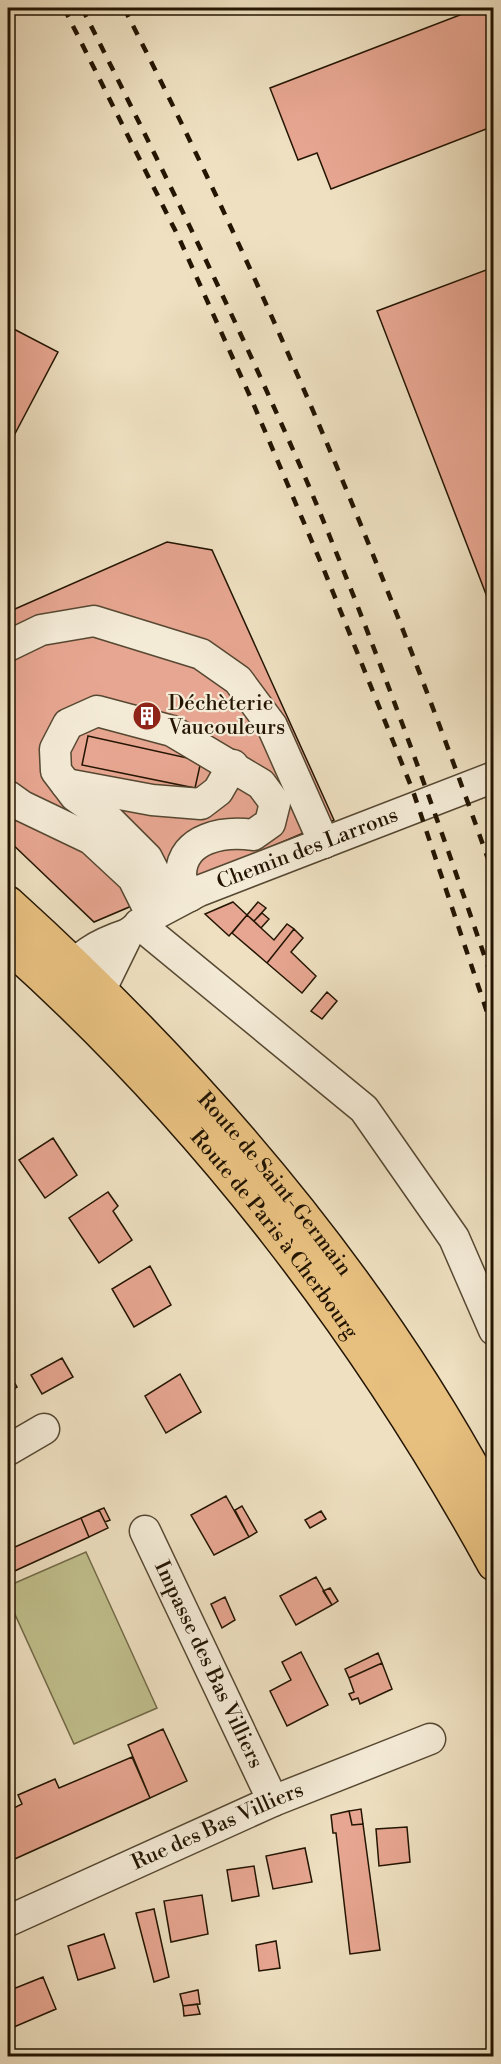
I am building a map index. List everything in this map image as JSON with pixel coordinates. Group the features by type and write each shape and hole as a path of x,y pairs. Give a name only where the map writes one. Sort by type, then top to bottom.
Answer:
{"main road":[{"name":"Route de Saint-Germain","path":"8,903 63,975 89,1001 199,1094 291,1202 323,1243 415,1376 494,1507"},
{"path":"8,945 63,975"},
{"name":"Route de Paris à Cherbourg","path":"89,1001 176,1114 251,1199 302,1265 425,1445 494,1564"}],"street":[{"path":"8,646 41,630 94,621 201,654 238,680 272,726 324,843"},
{"path":"89,1001 156,915 181,875 186,855 205,838 233,832 253,835 270,823 275,802 261,784 233,765 172,731 97,711 68,724 55,749 56,771 75,796 109,820 147,858 156,915"},
{"path":"66,784 152,800 201,804 218,791 233,765"},
{"name":"Chemin des Larrons","path":"63,975 93,948 156,915 324,843 494,777"},
{"path":"8,796 22,806 91,839 133,878 156,915 364,1109 454,1238 494,1330"},
{"path":"8,1450 44,1429"},
{"name":"Impasse des Bas Villiers","path":"145,1531 273,1801"},
{"name":"Rue des Bas Villiers","path":"8,1921 273,1801 430,1739"}],"green space":[{"path":"86,1552 157,1708 74,1744 8,1599 8,1586"}],"building":[{"path":"478,8 494,8 494,126 331,189 317,153 298,160 270,88"},
{"path":"494,267 494,615 377,311"},
{"path":"8,326 58,352 9,445 8,444"},
{"name":"Déchèterie Vaucouleurs","path":"167,542 212,550 334,820 94,922 8,840 8,612"},
{"path":"88,736 201,761 195,788 82,765"},
{"path":"233,902 247,915 229,936 205,914"},
{"path":"258,902 266,908 254,921 247,915"},
{"path":"262,913 269,919 261,928 254,921"},
{"path":"247,915 274,940 287,924 294,929 267,963 232,933"},
{"path":"294,929 303,938 291,952 316,976 302,993 267,963"},
{"path":"327,992 337,1001 322,1019 311,1011"},
{"path":"53,1138 77,1175 45,1198 19,1160"},
{"path":"108,1192 118,1206 113,1211 132,1240 99,1263 69,1218"},
{"path":"150,1266 171,1305 134,1327 112,1289"},
{"path":"62,1358 73,1377 42,1394 31,1375"},
{"path":"8,1372 17,1387 8,1393"},
{"path":"180,1374 201,1412 166,1433 145,1396"},
{"path":"226,1496 249,1537 214,1555 191,1515"},
{"path":"242,1506 257,1532 249,1537 235,1510"},
{"path":"104,1508 110,1520 105,1522 99,1510"},
{"path":"99,1510 108,1528 89,1537 81,1518"},
{"path":"321,1511 326,1519 310,1528 305,1520"},
{"path":"81,1518 89,1537 8,1574 8,1550"},
{"path":"316,1577 332,1605 296,1625 280,1596"},
{"path":"330,1588 338,1601 332,1605 323,1591"},
{"path":"225,1597 235,1620 222,1628 211,1604"},
{"path":"301,1652 328,1705 287,1726 270,1691 291,1680 282,1662"},
{"path":"378,1653 382,1663 349,1678 345,1669"},
{"path":"382,1663 392,1689 360,1704 358,1698 352,1700 349,1694 354,1692 349,1678"},
{"path":"163,1729 187,1781 150,1798 128,1745"},
{"path":"132,1757 150,1798 8,1862 8,1811 22,1804 18,1795 55,1779 59,1788"},
{"path":"361,1809 363,1824 352,1825 349,1811"},
{"path":"349,1811 352,1825 363,1824 380,1950 350,1954 336,1833 333,1833 331,1815"},
{"path":"407,1827 410,1862 379,1866 376,1829"},
{"path":"305,1848 312,1882 273,1889 266,1856"},
{"path":"254,1866 259,1896 232,1901 227,1870"},
{"path":"202,1895 208,1934 171,1942 164,1901"},
{"path":"154,1909 169,1977 154,1982 136,1913"},
{"path":"104,1934 115,1968 78,1980 68,1946"},
{"path":"276,1941 280,1968 259,1971 256,1945"},
{"path":"43,1977 56,2009 14,2027 8,2012 8,1991"},
{"path":"198,1990 200,2004 183,2006 180,1994"},
{"path":"197,2004 200,2014 184,2016 183,2006"}],"railway":[{"path":"64,8 179,238 324,570 413,791 494,1033"},
{"path":"82,8 198,244 308,484 406,732 494,984"},
{"path":"124,8 228,220 324,436 412,654 494,876"}],"place":[{"name":"Déchèterie Vaucouleurs","path":"147,716"}]}
